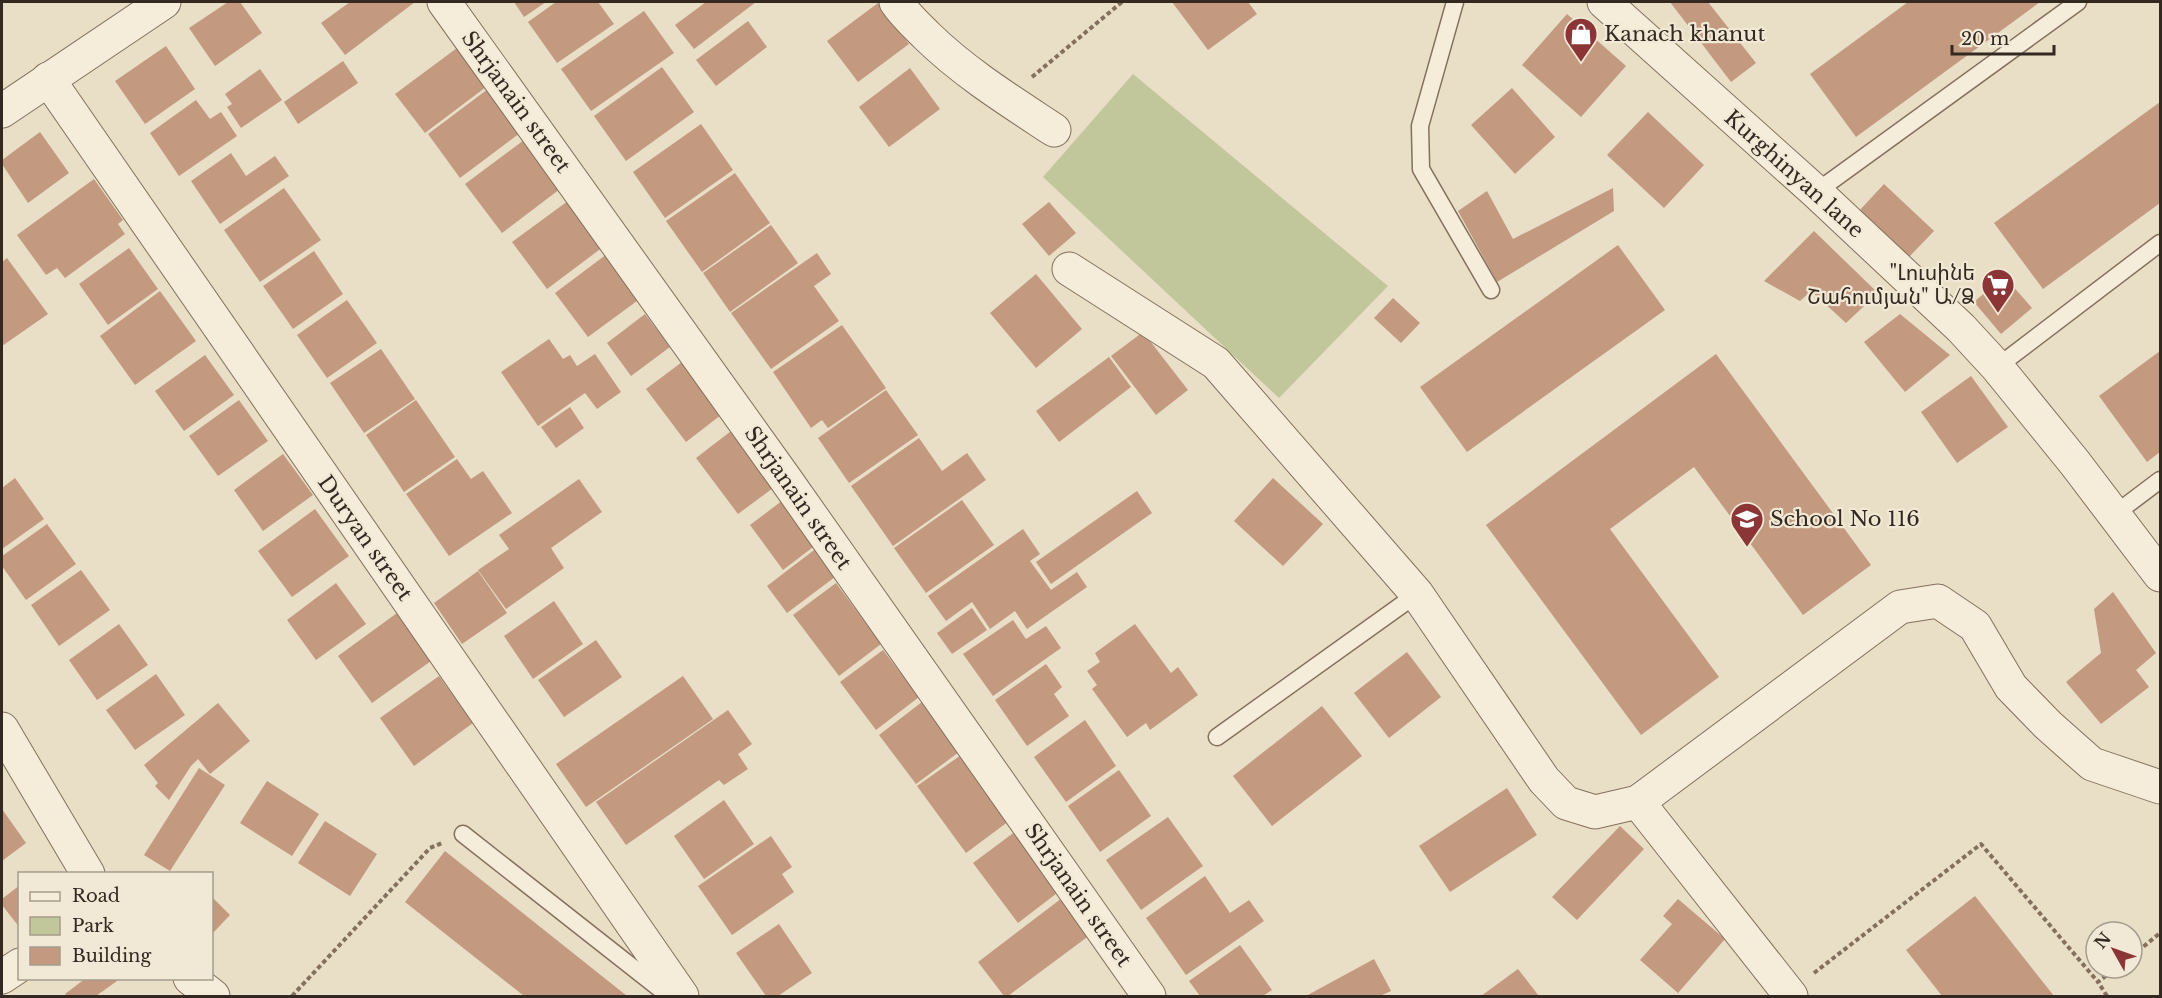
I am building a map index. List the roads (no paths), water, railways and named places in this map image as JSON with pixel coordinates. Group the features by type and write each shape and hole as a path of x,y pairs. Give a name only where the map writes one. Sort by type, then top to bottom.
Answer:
{"street":[{"path":"2,111 164,2"},
{"name":"Shrjanain street","path":"444,2 784,477 1149,996"},
{"path":"896,2 903,13 951,59 1054,130"},
{"name":"Kurghinyan lane","path":"1604,2 1816,192 1961,328 1997,367 2160,574"},
{"name":"Duryan street","path":"48,79 682,996"},
{"path":"1069,269 1216,363 1417,594 1544,780 1566,803 1595,812 1638,802 1900,607 1938,601 1975,626 2011,687 2048,725 2092,764 2160,787"},
{"path":"2,729 87,872"},
{"path":"1638,802 1790,995"},
{"path":"2,977 18,966"},
{"path":"193,980 213,996"}],"lane":[{"path":"1455,2 1420,126 1421,169 1491,290"},
{"path":"1816,192 2078,2"},
{"path":"1997,367 2160,243"},
{"path":"2115,514 2160,480"},
{"path":"1217,737 1417,594"},
{"path":"463,834 669,996"}],"place":[{"name":"Kanach khanut","path":"1581,63"},
{"name":"\"Լուսինե Շահումյան\" Ա/Ձ","path":"1998,314"},
{"name":"School No 116","path":"1747,548"}]}
